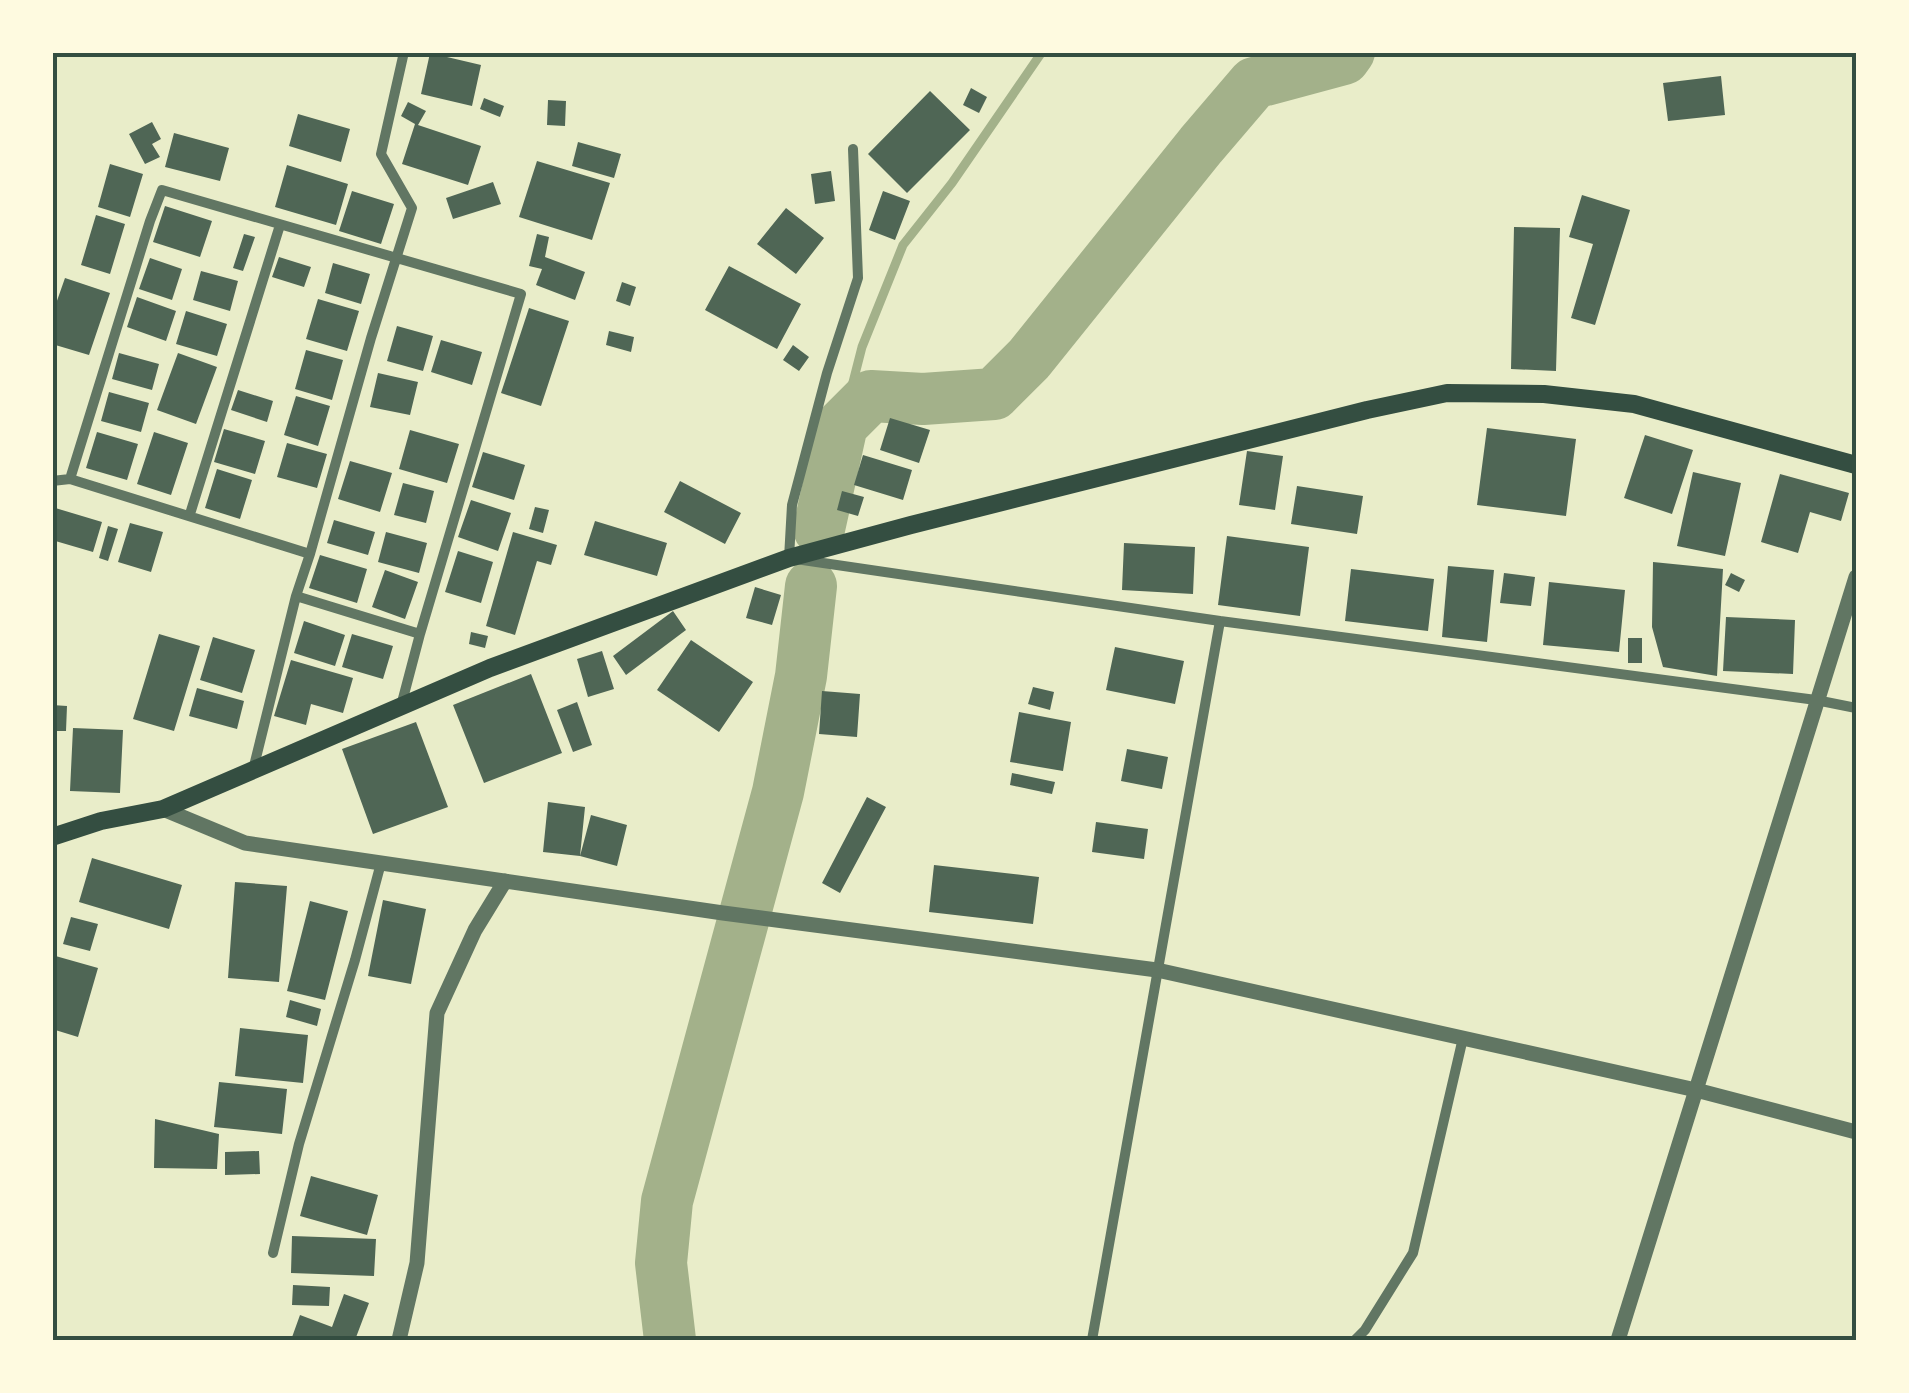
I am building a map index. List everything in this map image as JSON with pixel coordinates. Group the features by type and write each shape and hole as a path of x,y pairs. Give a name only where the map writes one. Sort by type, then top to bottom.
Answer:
{"main road":[{"path":"52,837 101,821 163,810 490,668 790,558 911,524 1446,393 1544,394 1634,404 1856,464"}],"street":[{"path":"253,770 296,596 412,208 381,154 404,52"},
{"path":"854,149 858,278 827,373 792,505 790,558 1856,708"},
{"path":"70,479 162,190 521,294 400,706"},
{"path":"190,514 280,225"},
{"path":"52,482 70,479 310,554"},
{"path":"1618,1340 1856,577"},
{"path":"296,596 420,634"},
{"path":"1092,1340 1220,621"},
{"path":"163,810 245,843 723,913 1157,970 1696,1090 1856,1132"},
{"path":"273,1253 299,1144 380,863"},
{"path":"398,1340 417,1263 437,1014 475,930 505,881"},
{"path":"1355,1340 1413,1253 1462,1038"}],"building":[{"path":"430,53 481,65 472,106 421,94"},
{"path":"1721,76 1725,115 1668,121 1663,83"},
{"path":"971,88 987,97 979,113 963,105"},
{"path":"930,91 970,130 907,193 868,154"},
{"path":"484,98 504,106 500,117 480,109"},
{"path":"548,100 566,101 565,126 547,125"},
{"path":"408,102 426,111 418,125 481,146 468,185 402,164 415,124 401,116"},
{"path":"298,114 350,129 341,162 289,146"},
{"path":"152,122 161,139 152,144 160,157 145,164 129,134"},
{"path":"174,133 229,148 220,181 165,167"},
{"path":"578,142 621,154 614,178 572,166"},
{"path":"537,161 610,183 592,240 519,217"},
{"path":"110,164 143,174 130,217 98,207"},
{"path":"287,165 348,184 336,225 275,207"},
{"path":"831,171 835,201 815,204 811,174"},
{"path":"493,182 501,204 453,219 446,198"},
{"path":"352,191 394,204 381,244 339,231"},
{"path":"883,191 910,201 895,240 869,230"},
{"path":"1582,195 1630,210 1595,325 1571,318 1593,244 1569,237"},
{"path":"165,206 212,221 200,257 153,242"},
{"path":"786,208 824,238 796,274 757,244"},
{"path":"96,215 125,224 110,274 81,265"},
{"path":"1514,227 1560,228 1556,371 1511,369"},
{"path":"244,234 255,237 243,271 233,268"},
{"path":"537,234 549,237 545,257 585,272 575,300 536,285 542,269 529,266"},
{"path":"279,257 311,267 304,287 272,277"},
{"path":"150,258 182,269 172,300 139,289"},
{"path":"333,263 370,274 361,304 325,293"},
{"path":"729,266 801,304 777,349 705,310"},
{"path":"201,271 238,281 230,311 193,300"},
{"path":"65,278 110,293 89,355 52,344 52,315"},
{"path":"622,282 636,287 630,306 616,301"},
{"path":"137,297 176,311 166,341 127,327"},
{"path":"318,299 359,311 347,351 306,339"},
{"path":"529,308 569,321 541,406 501,393"},
{"path":"186,311 227,324 217,356 176,344"},
{"path":"397,326 433,336 423,371 387,361"},
{"path":"609,331 634,337 631,352 606,345"},
{"path":"441,340 482,352 472,385 431,372"},
{"path":"793,345 809,357 799,371 783,360"},
{"path":"306,350 343,360 332,400 295,389"},
{"path":"119,353 159,364 152,390 112,379"},
{"path":"178,353 217,367 196,424 157,410"},
{"path":"378,373 418,382 410,415 370,407"},
{"path":"238,390 273,401 267,422 231,410"},
{"path":"109,392 149,403 141,432 101,421"},
{"path":"296,396 330,406 318,446 284,435"},
{"path":"890,418 930,430 919,463 880,450"},
{"path":"1487,428 1576,439 1566,516 1477,505"},
{"path":"224,429 265,441 255,474 214,462"},
{"path":"410,430 459,444 447,483 399,469"},
{"path":"97,432 138,444 127,480 86,468"},
{"path":"154,432 188,443 171,495 137,484"},
{"path":"1645,435 1693,450 1672,514 1624,498"},
{"path":"287,443 327,454 317,488 277,477"},
{"path":"1247,451 1283,456 1275,510 1239,505"},
{"path":"483,452 525,465 514,500 472,487"},
{"path":"863,455 912,470 903,500 854,485"},
{"path":"350,461 392,473 380,512 338,499"},
{"path":"217,469 252,480 240,519 205,508"},
{"path":"1693,472 1741,483 1725,556 1677,546"},
{"path":"1780,474 1849,493 1841,521 1810,512 1798,553 1761,542"},
{"path":"680,481 741,513 725,544 664,512"},
{"path":"403,483 434,491 426,523 394,515"},
{"path":"1297,486 1363,496 1357,534 1291,524"},
{"path":"842,491 864,497 858,516 837,510"},
{"path":"471,500 511,513 498,551 458,537"},
{"path":"52,507 102,522 93,552 52,540"},
{"path":"535,507 549,510 543,533 529,529"},
{"path":"334,520 375,532 368,555 327,543"},
{"path":"595,521 667,543 657,576 584,555"},
{"path":"130,523 163,532 151,572 118,562"},
{"path":"108,526 118,529 108,561 99,558"},
{"path":"386,532 427,543 419,573 378,562"},
{"path":"513,532 557,545 551,565 537,561 515,635 486,626"},
{"path":"1227,536 1309,547 1300,616 1218,605"},
{"path":"1124,543 1195,547 1193,594 1122,590"},
{"path":"458,551 493,562 481,603 445,592"},
{"path":"320,555 367,569 357,603 309,588"},
{"path":"1653,562 1723,569 1717,676 1663,667 1652,627"},
{"path":"1448,566 1494,570 1487,642 1442,637"},
{"path":"1351,569 1434,579 1428,631 1345,621"},
{"path":"385,570 418,582 405,619 372,607"},
{"path":"1504,573 1535,577 1531,606 1500,603"},
{"path":"1731,573 1745,580 1739,592 1725,585"},
{"path":"1549,582 1625,590 1619,652 1543,645"},
{"path":"755,587 781,595 772,625 746,618"},
{"path":"673,611 686,630 626,675 613,656"},
{"path":"1726,617 1795,620 1793,674 1723,671"},
{"path":"304,621 345,635 335,666 294,653"},
{"path":"471,632 488,636 485,648 469,644"},
{"path":"159,634 200,646 174,731 133,719"},
{"path":"352,634 393,646 383,679 342,667"},
{"path":"213,637 255,650 242,693 200,680"},
{"path":"1628,638 1642,638 1642,663 1628,663"},
{"path":"691,640 753,682 719,732 657,690"},
{"path":"1115,647 1184,661 1175,704 1106,690"},
{"path":"602,651 614,689 588,697 577,659"},
{"path":"291,660 353,678 343,713 311,704 306,725 274,716"},
{"path":"531,674 562,753 484,783 453,705"},
{"path":"1033,687 1054,692 1050,710 1028,704"},
{"path":"197,688 244,701 237,729 189,716"},
{"path":"822,691 860,694 857,737 819,734"},
{"path":"577,702 592,745 573,752 557,710"},
{"path":"52,705 67,706 66,731 52,731"},
{"path":"1019,712 1071,722 1063,771 1010,762"},
{"path":"416,722 448,807 373,834 342,749"},
{"path":"73,728 123,730 120,793 70,791"},
{"path":"1127,749 1168,757 1162,789 1121,781"},
{"path":"1012,773 1055,782 1052,794 1010,785"},
{"path":"867,797 886,807 840,893 822,883"},
{"path":"548,802 585,807 580,856 543,852"},
{"path":"591,815 627,825 617,866 580,856"},
{"path":"1096,822 1148,829 1144,859 1092,852"},
{"path":"92,858 182,885 169,929 79,902"},
{"path":"934,865 1039,877 1033,924 929,912"},
{"path":"235,882 287,886 279,982 228,978"},
{"path":"383,900 426,909 411,984 368,976"},
{"path":"310,901 348,911 325,1000 287,991"},
{"path":"71,917 98,924 90,951 63,944"},
{"path":"52,955 98,968 78,1037 52,1029"},
{"path":"290,1000 321,1009 317,1026 286,1017"},
{"path":"240,1028 308,1035 303,1083 235,1076"},
{"path":"219,1082 287,1089 282,1134 214,1127"},
{"path":"155,1119 219,1134 217,1169 154,1168"},
{"path":"259,1151 260,1174 225,1175 225,1152"},
{"path":"311,1176 378,1195 367,1235 300,1216"},
{"path":"292,1236 376,1239 374,1276 291,1273"},
{"path":"293,1285 330,1287 329,1306 292,1305"},
{"path":"344,1294 369,1303 355,1340 291,1340 300,1315 332,1327"}],"waterway":[{"path":"842,425 862,347 903,245 952,183 1042,52"},
{"path":"819,529 842,425 871,396 923,399 994,394 1029,359 1254,83 1344,59 1349,52"},
{"path":"670,1340 661,1263 667,1201 778,792 801,676 811,586"}]}
